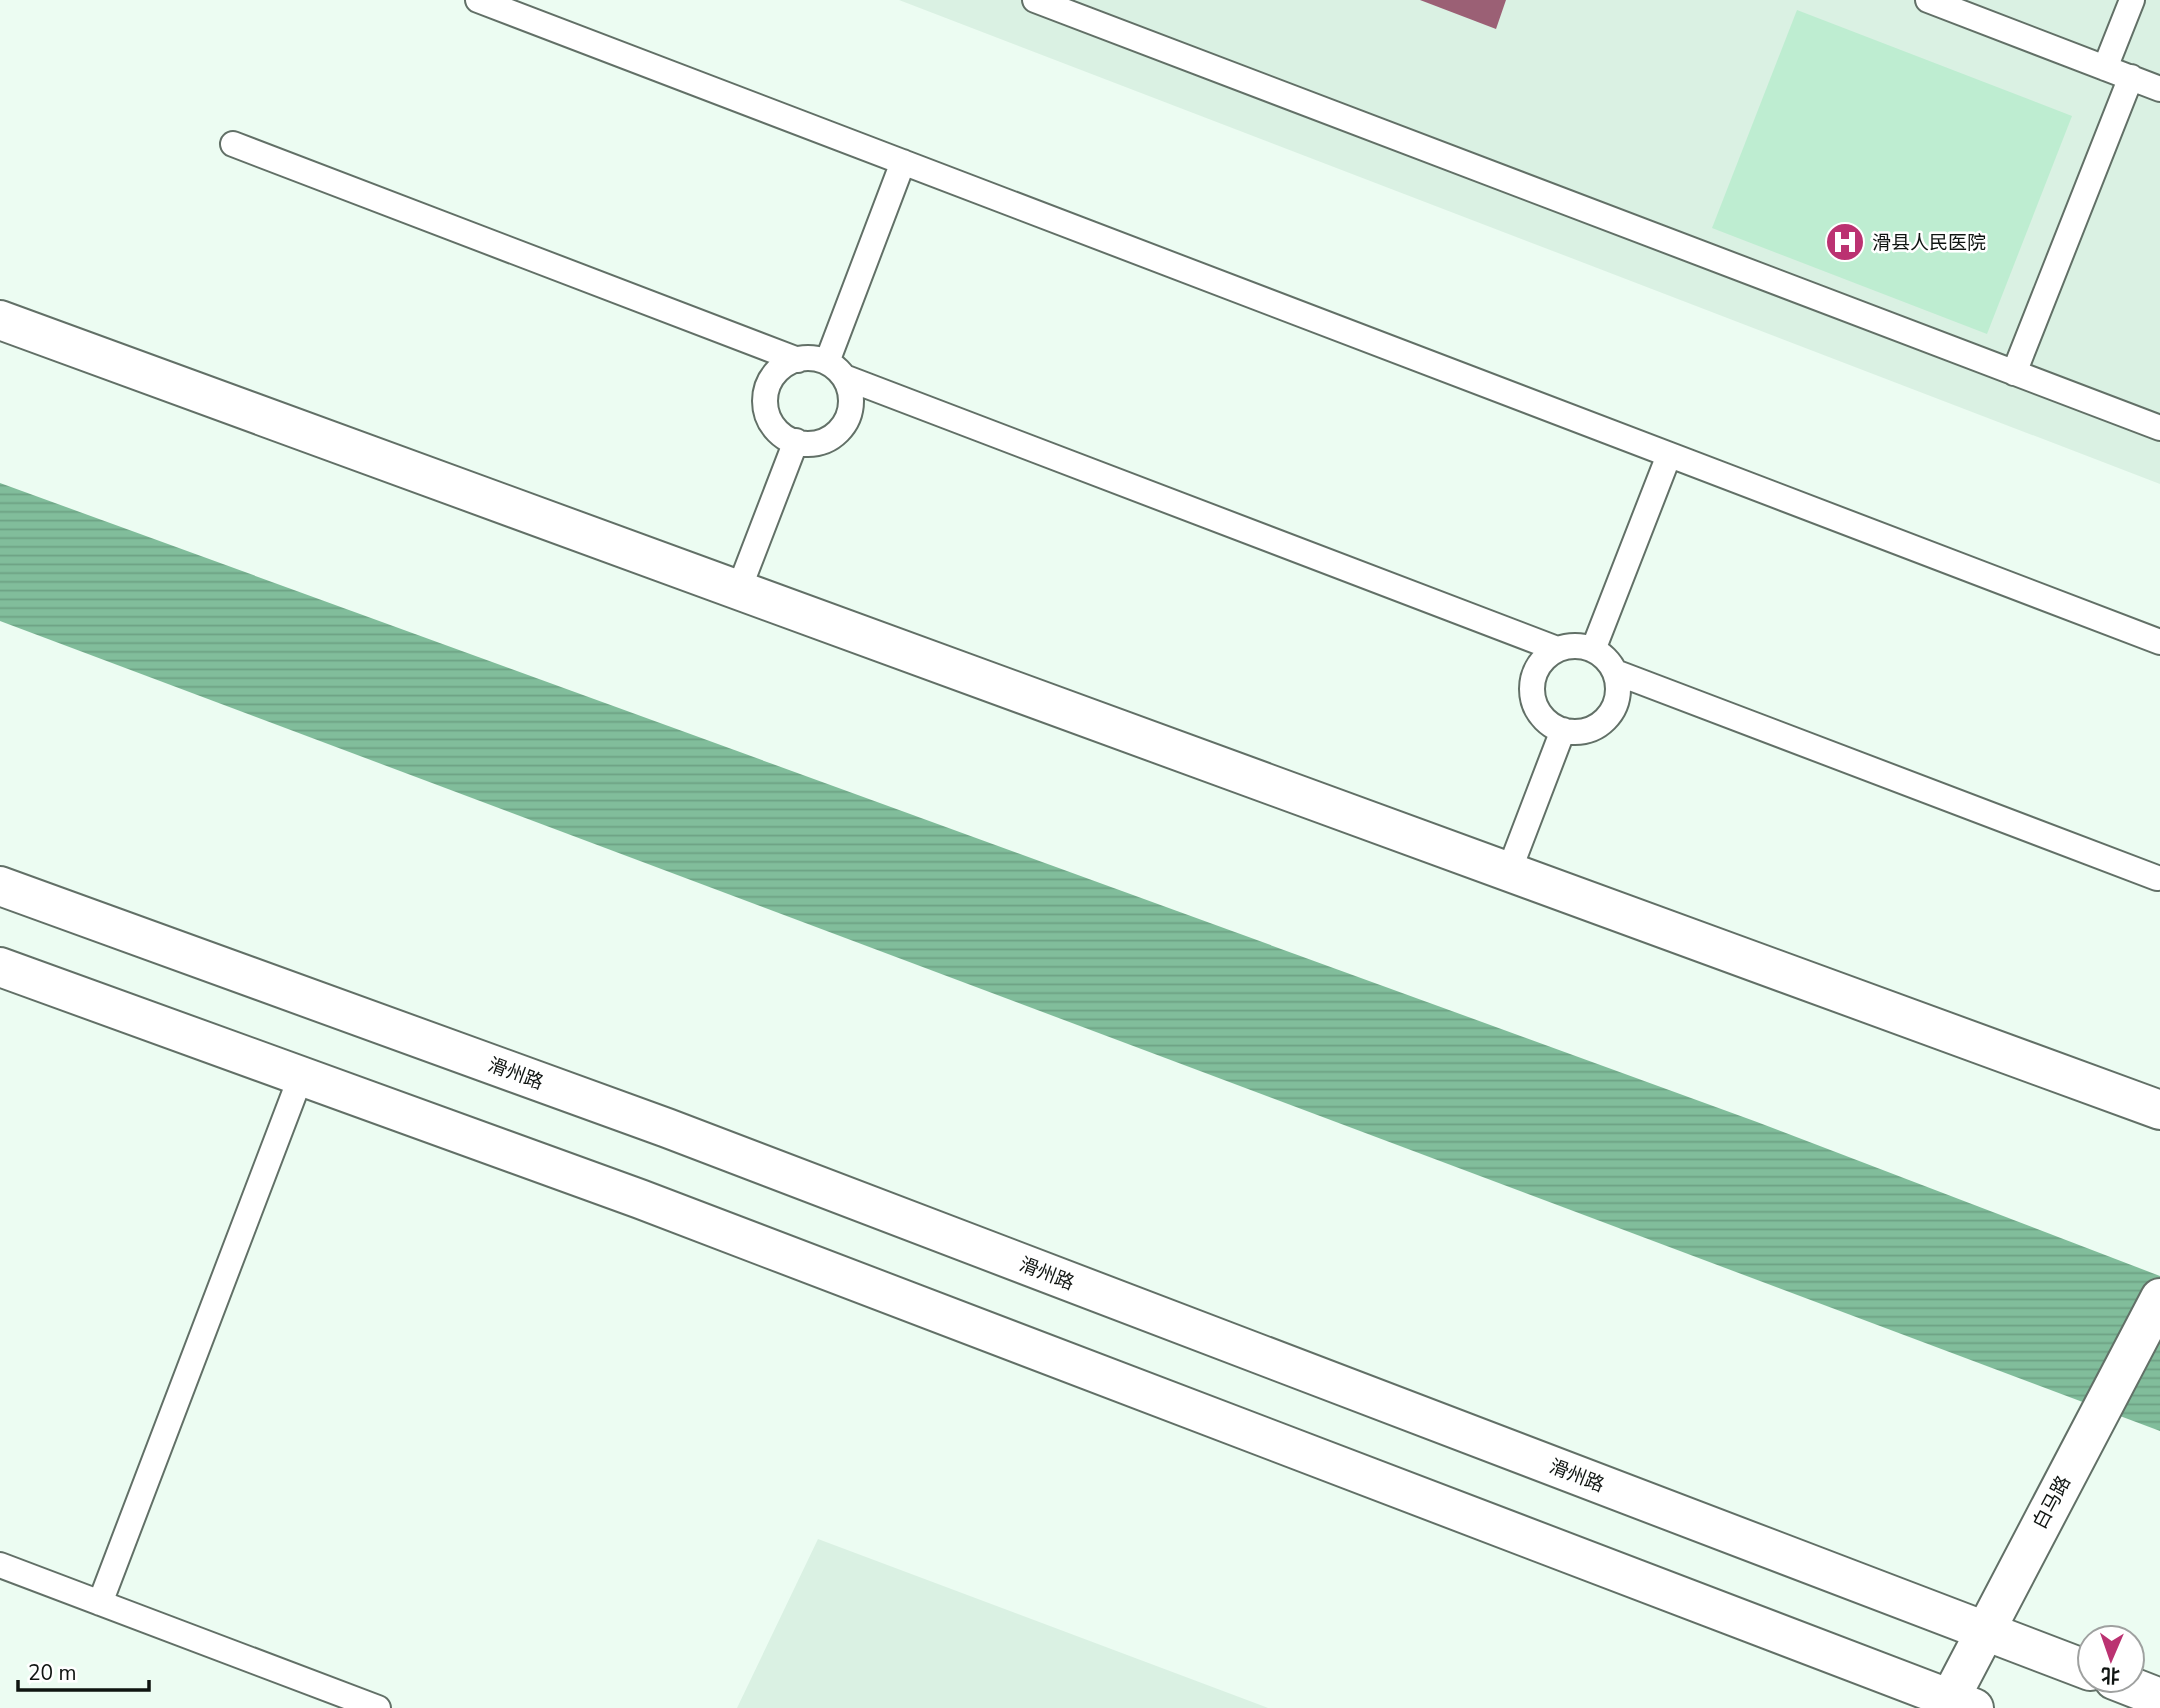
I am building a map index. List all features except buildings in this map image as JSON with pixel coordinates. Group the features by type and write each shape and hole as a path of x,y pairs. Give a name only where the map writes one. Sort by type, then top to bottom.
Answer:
{"main road":[{"path":"0,320 2160,1110"},
{"name":"滑州路","path":"0,886 680,1133 2076,1666"},
{"path":"0,967 640,1199 1957,1705"},
{"name":"白马路","path":"1957,1705 1984,1631 2160,1298"}],"lane":[{"path":"478,0 2160,642"},
{"path":"1035,0 2160,428"},
{"path":"1928,0 2160,89"},
{"path":"2105,68 2132,0"},
{"path":"2014,373 2131,77"},
{"path":"233,144 798,360"},
{"path":"904,162 836,370 852,401 849,418 839,433 823,442 789,440 775,428 768,415 765,400 768,386 777,370 808,357 836,370 1557,649"},
{"path":"739,589 796,441"},
{"path":"1593,650 1669,455"},
{"path":"1574,645 1593,650 1605,658 1615,672 1618,688 1615,706 1605,720 1589,729 1572,732 1563,730 1541,716 1534,703 1531,688 1534,673 1543,659 1557,649 1574,645"},
{"path":"1615,672 2157,878"},
{"path":"1509,871 1563,730"},
{"path":"100,1603 301,1076"},
{"path":"0,1565 378,1708"}],"shaded area":[{"name":"滑县人民医院","path":"899,0 2160,0 2160,484"},
{"path":"1797,10 2072,116 1987,334 1712,228"},
{"path":"0,483 1757,1122 2160,1276 2160,1431 0,621"},
{"path":"818,1539 1263,1706 1268,1708 737,1708"}],"place":[{"name":"滑县人民医院","path":"1845,242"}]}
